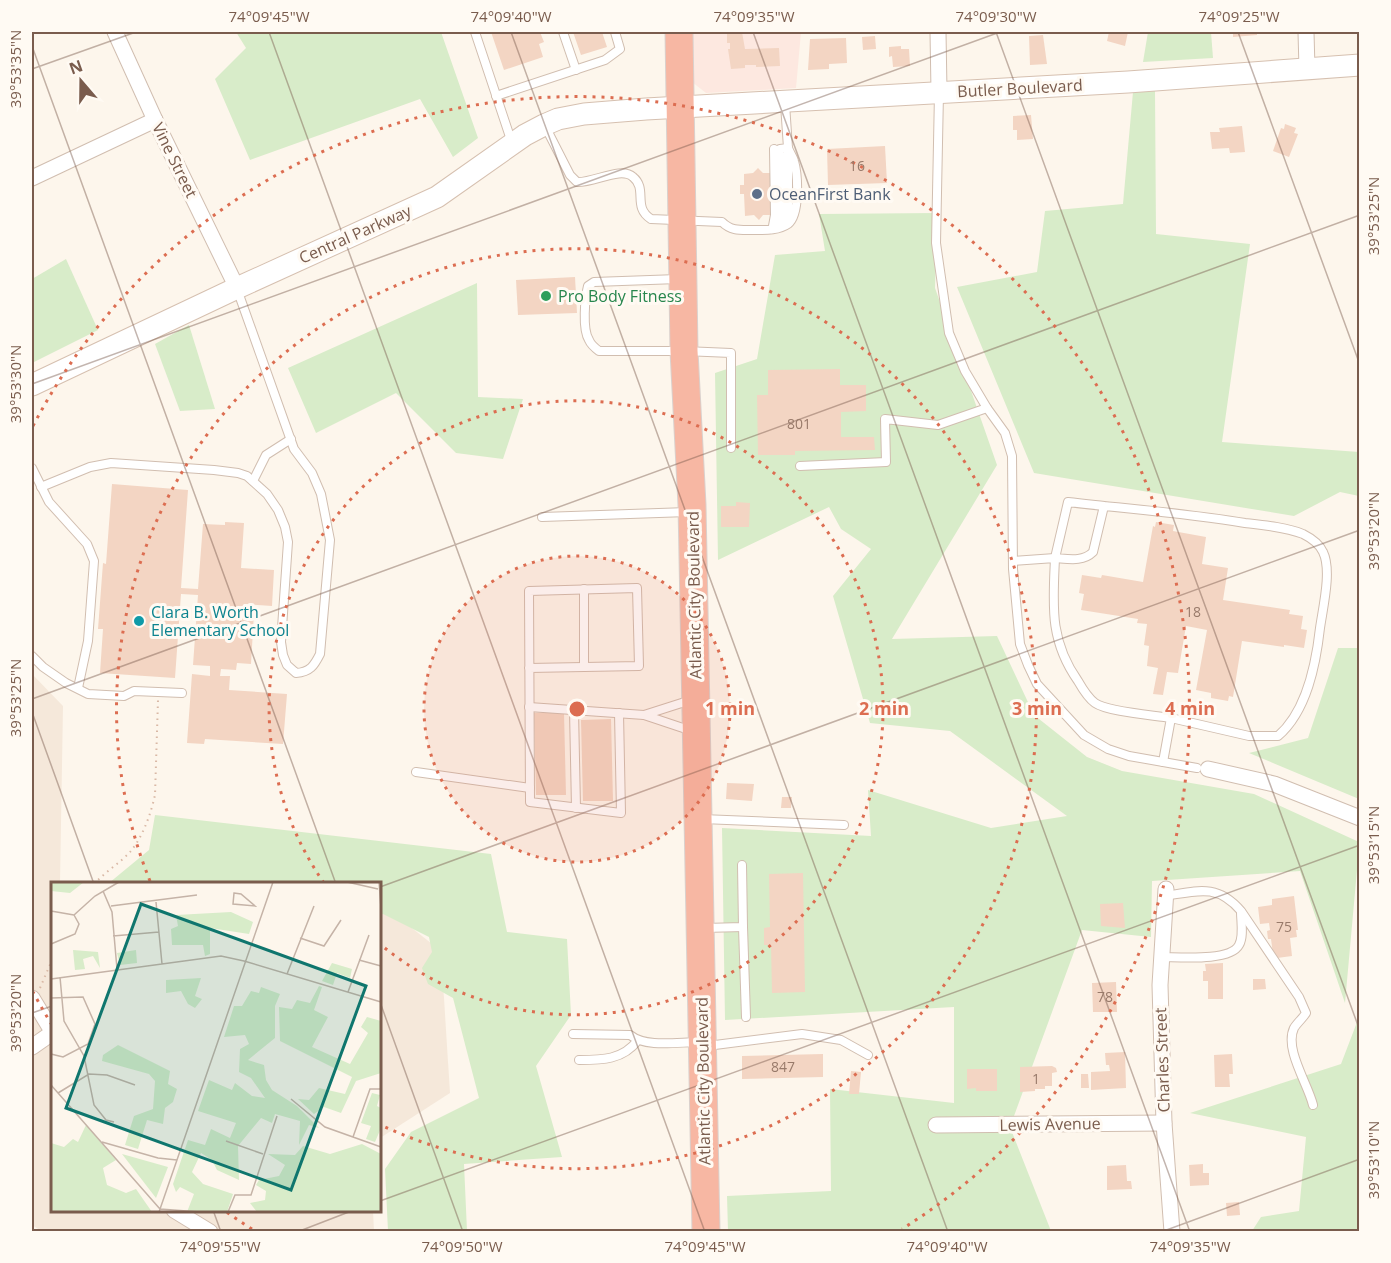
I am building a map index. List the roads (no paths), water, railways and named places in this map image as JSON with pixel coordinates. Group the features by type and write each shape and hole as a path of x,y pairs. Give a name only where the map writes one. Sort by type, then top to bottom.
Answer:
{"highway":[{"name":"Atlantic City Boulevard","path":"679,32 684,351 692,512 706,1232"}],"main road":[{"name":"Butler Boulevard","path":"680,108 939,91 1128,82 1359,65"},
{"name":"Central Parkway","path":"32,386 237,288 437,197 512,144 544,125 558,119 584,114 680,108"}],"street":[{"name":"Vine Street","path":"115,32 237,288"},
{"path":"938,32 939,91"},
{"path":"1306,32 1307,69"},
{"path":"32,178 155,120"},
{"path":"1203,768 1274,784 1359,818"},
{"name":"Charles Street","path":"1166,893 1160,985 1164,1123 1172,1232"},
{"path":"33,1000 51,1030"},
{"path":"32,1047 51,1033"},
{"name":"Lewis Avenue","path":"936,1125 1164,1123"},
{"path":"177,1212 210,1232"}],"lane":[{"path":"475,32 512,144"},
{"path":"563,32 576,70"},
{"path":"496,96 605,60 620,49 615,32"},
{"path":"939,91 936,243 949,333 965,371 1005,433 1012,456 1013,561 1020,644 1037,684 1084,735 1108,749 1129,756 1203,768"},
{"path":"771,230 778,225 782,217 781,149 785,102"},
{"path":"544,125 570,175 577,182 585,183 621,172 629,174 636,178 641,208 651,219 722,222 728,228 738,230 782,228 795,216 797,206 795,162 781,149"},
{"path":"683,279 594,282 588,286 585,299 586,335 599,351 731,353 731,448"},
{"path":"41,487 90,467 111,463 238,473 253,481 267,494 278,510 288,542 281,624 283,656 287,665 296,672 307,672 314,665 320,654 330,540 321,494 312,473 294,449 237,288"},
{"path":"800,466 886,462 885,419 938,425 987,408"},
{"path":"253,481 266,455 291,439"},
{"path":"32,468 49,502 87,544 94,561 88,641 78,688"},
{"path":"1068,502 1219,518 1301,533 1316,542 1323,552 1327,568 1319,638 1311,675 1299,708 1289,727 1278,736 1249,735 1171,718 1106,708 1094,703 1067,666 1059,646 1052,610 1055,558 1068,502"},
{"path":"1013,561 1055,558 1081,560 1088,557 1093,552 1104,506"},
{"path":"543,517 692,512"},
{"path":"529,668 639,666 637,588 529,591 529,668 529,707 530,802 621,813 619,713"},
{"path":"584,589 584,667"},
{"path":"32,656 43,667 88,694 124,696 134,691 182,693"},
{"path":"644,716 696,699"},
{"path":"529,707 644,716 696,732"},
{"path":"574,710 576,808"},
{"path":"1163,762 1171,718"},
{"path":"416,772 530,788"},
{"path":"698,819 844,825"},
{"path":"742,865 746,1017"},
{"path":"1166,893 1200,891 1219,893 1231,899 1241,910 1299,997 1306,1013 1294,1029 1293,1054 1310,1090 1313,1105"},
{"path":"1161,957 1217,956 1233,952 1239,946 1241,938 1241,910"},
{"path":"700,928 743,927"},
{"path":"573,1034 630,1035 638,1040 649,1042 702,1044 802,1034 841,1040 868,1055"},
{"path":"579,1060 618,1057 631,1049 638,1040"}],"place":[{"name":"OceanFirst Bank","path":"757,194"},
{"name":"Pro Body Fitness","path":"546,296"},
{"name":"Clara B. Worth Elementary School","path":"139,621"}]}
